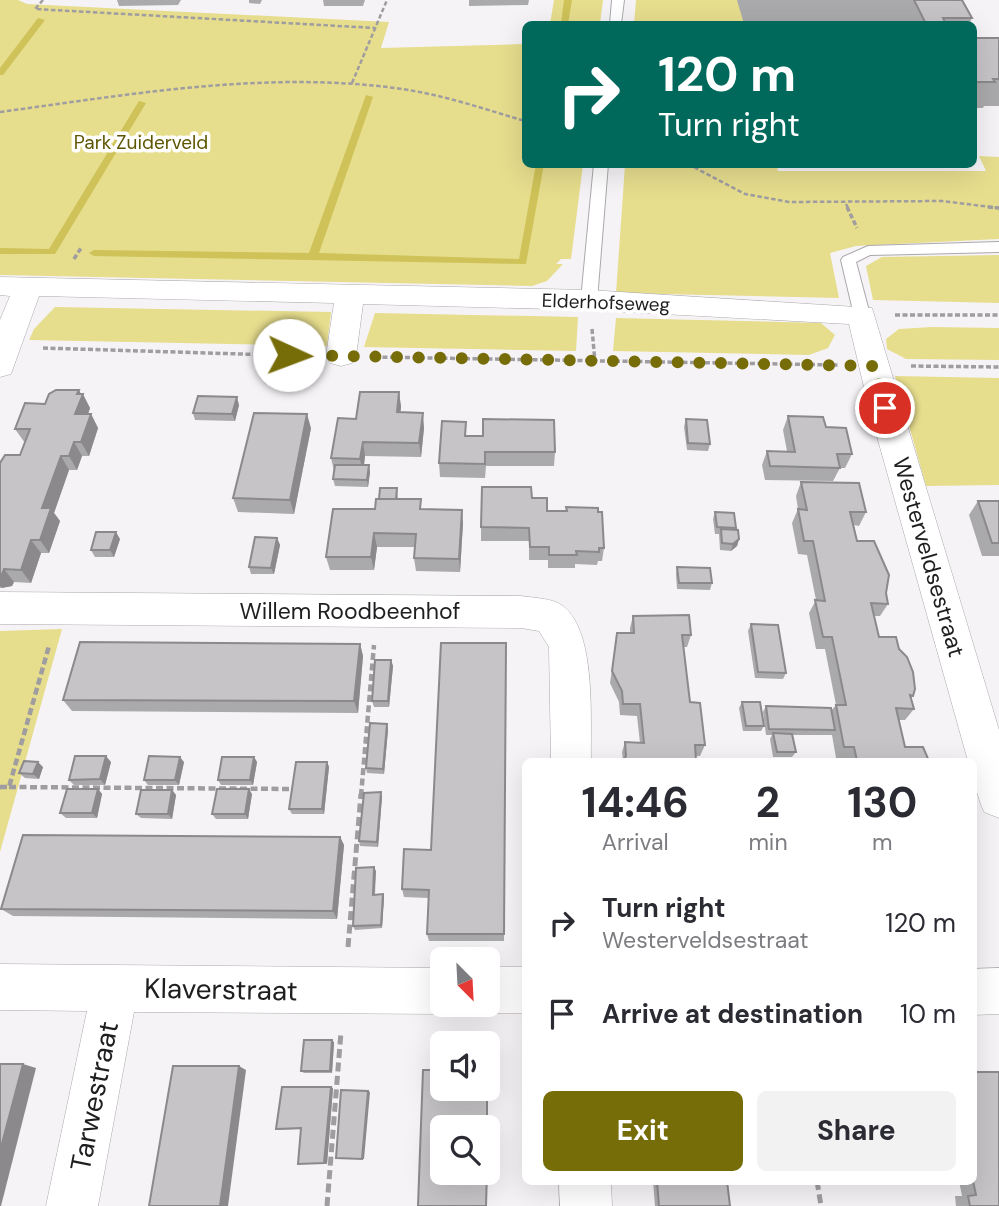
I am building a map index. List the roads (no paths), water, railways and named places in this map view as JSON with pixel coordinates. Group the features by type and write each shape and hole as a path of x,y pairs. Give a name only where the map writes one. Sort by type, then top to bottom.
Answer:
{"street":[{"name":"Elderhofseweg","path":"14,287 589,300 862,315"},
{"path":"2,357 14,287"},
{"path":"341,356 350,295"},
{"name":"Westerveldsestraat","path":"862,315 999,798"},
{"name":"Willem Roodbeenhof","path":"0,608 521,612 550,617 568,643 570,758"},
{"name":"Klaverstraat","path":"0,987 430,991"},
{"name":"Tarwestraat","path":"72,1206 115,987"},
{"path":"500,990 522,990"},
{"path":"977,992 999,992"},
{"path":"585,1185 586,1206"}],"lane":[{"path":"616,21 618,0"},
{"path":"589,300 601,168"},
{"path":"862,315 848,261 868,251 999,247"}],"waterway":[{"path":"564,21 568,0"},
{"path":"0,73 41,20"},
{"path":"313,256 369,97"},
{"path":"0,251 52,252 142,103"},
{"path":"313,256 523,262 539,168"},
{"path":"94,253 313,256"}],"park label":[{"name":"Park Zuiderveld","path":"141,142"}]}
